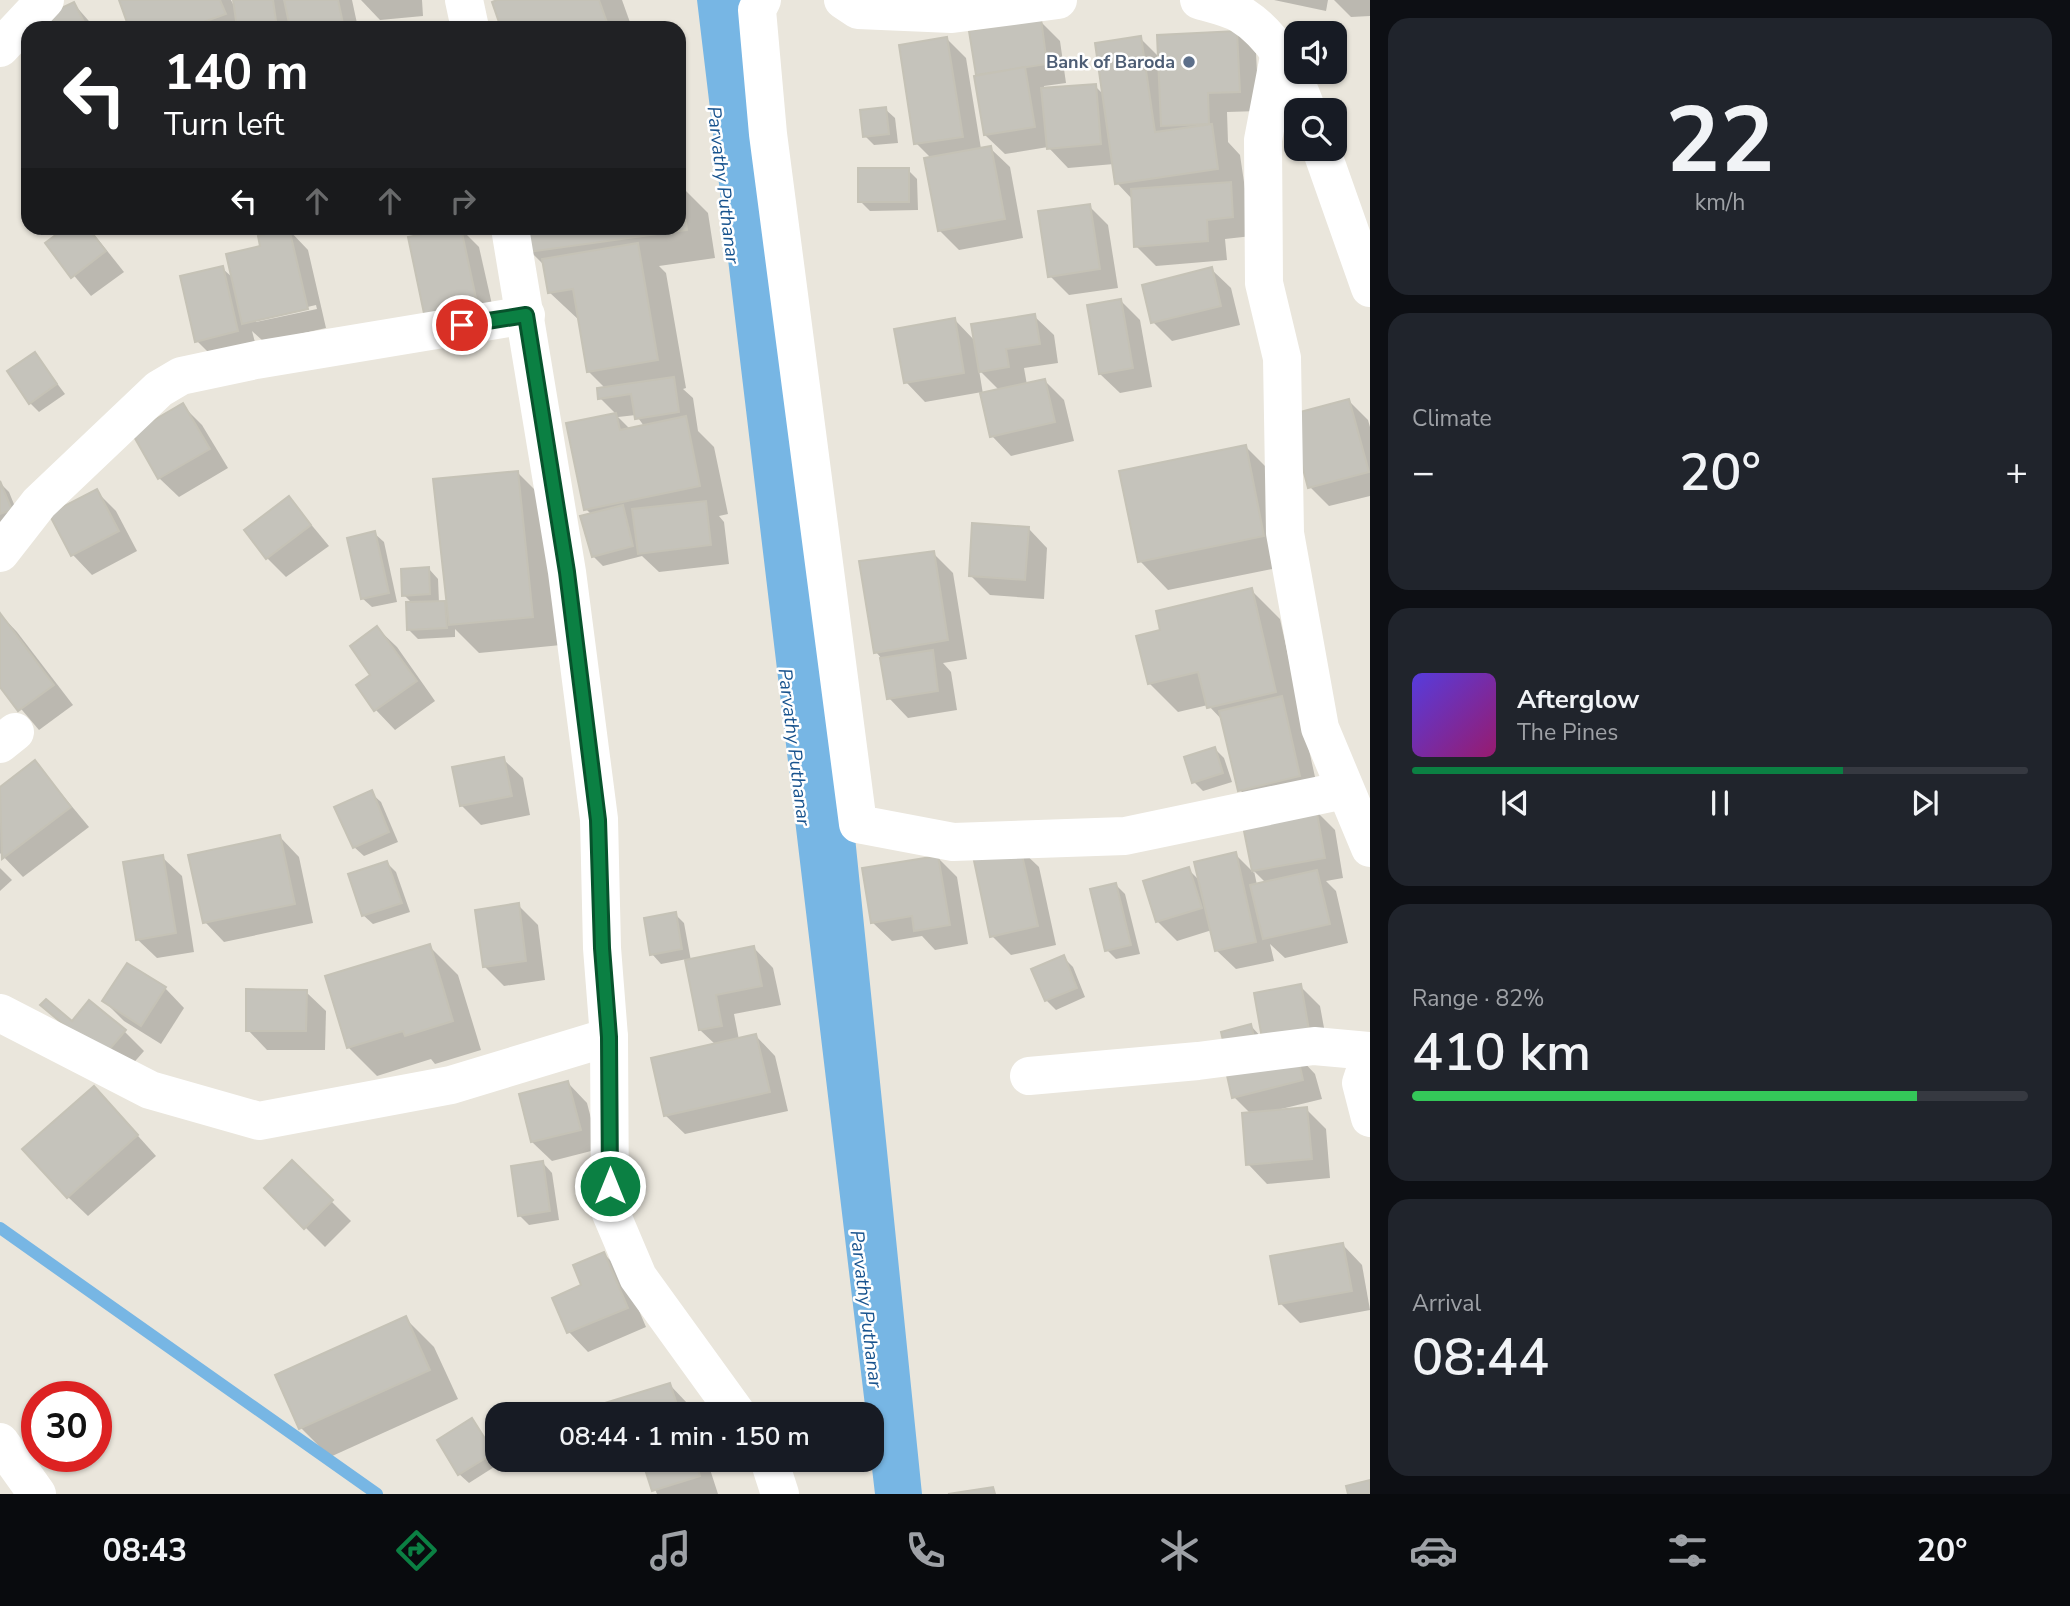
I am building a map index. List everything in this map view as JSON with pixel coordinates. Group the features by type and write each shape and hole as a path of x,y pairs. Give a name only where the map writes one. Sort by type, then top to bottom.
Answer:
{"street":[{"path":"25,21 45,0"},
{"path":"762,0 757,10 768,134 858,824 953,842 1125,836 1345,790"},
{"path":"843,0 858,10 952,14 1058,0"},
{"path":"1199,0 1240,14 1280,51 1296,78 1303,98"},
{"path":"0,48 21,26"},
{"path":"1280,51 1263,153 1264,283 1282,358 1285,533 1320,727 1370,848"},
{"path":"1325,161 1370,288"},
{"path":"511,235 567,572 598,820 602,948 609,1037 610,1210 638,1277 728,1402"},
{"path":"0,553 39,503 159,389 181,376 256,360 526,315"},
{"path":"0,1013 150,1090 259,1121 451,1085 609,1037"},
{"path":"1029,1076 1198,1061 1314,1046 1370,1053 1361,1083 1370,1118"},
{"path":"0,1442 37,1494"},
{"path":"773,1472 780,1494"}],"water":[{"name":"Parvathy Puthanar","path":"697,0 744,0 849,778 922,1494 875,1494 872,1472 884,1472 884,1402 865,1402"}],"building":[{"path":"119,0 220,0 226,14 206,21 126,21"},
{"path":"233,0 273,0 276,21 236,21"},
{"path":"284,0 338,0 342,21 288,21"},
{"path":"599,0 606,21 499,21 492,2"},
{"path":"74,2 84,21 34,21"},
{"path":"1041,19 1047,64 976,75 969,31"},
{"path":"1237,31 1240,92 1208,93 1209,124 1161,126 1157,35"},
{"path":"1141,36 1155,132 1212,124 1218,169 1115,184 1095,43"},
{"path":"947,37 963,137 914,144 899,45"},
{"path":"1025,67 1035,127 984,135 974,76"},
{"path":"1096,84 1101,144 1047,149 1041,88"},
{"path":"886,107 889,134 863,137 860,110"},
{"path":"991,146 1005,219 938,231 924,158"},
{"path":"858,168 909,168 909,202 858,202"},
{"path":"1231,182 1233,217 1207,220 1208,241 1134,247 1131,189"},
{"path":"1090,204 1100,269 1048,277 1038,211"},
{"path":"56,235 93,235 106,251 71,278 45,243"},
{"path":"291,235 308,309 242,324 226,254 260,246 258,236"},
{"path":"462,235 479,312 426,323 408,237"},
{"path":"526,235 651,235 529,252"},
{"path":"638,243 658,360 587,372 573,289 548,293 542,259"},
{"path":"223,266 238,331 195,342 180,276"},
{"path":"1212,267 1221,306 1151,323 1142,285"},
{"path":"1121,299 1133,368 1099,374 1087,305"},
{"path":"1035,314 1040,344 1006,349 1009,367 979,372 971,324"},
{"path":"955,318 964,373 904,383 894,329"},
{"path":"35,352 57,384 29,404 7,371"},
{"path":"674,377 679,412 635,419 631,394 598,399 597,388"},
{"path":"1045,379 1055,422 990,437 980,393"},
{"path":"1349,399 1369,472 1308,488 1289,415"},
{"path":"183,403 210,449 158,479 132,433"},
{"path":"616,413 620,430 686,416 700,486 584,510 566,423"},
{"path":"1246,445 1264,536 1138,562 1119,471"},
{"path":"518,471 533,617 449,625 433,479"},
{"path":"0,481 12,510 0,514"},
{"path":"97,489 119,531 71,556 49,514"},
{"path":"289,496 311,525 266,559 244,530"},
{"path":"706,501 711,545 638,554 632,509"},
{"path":"623,505 633,546 592,557 580,516"},
{"path":"972,523 1029,527 1025,580 969,576"},
{"path":"375,531 389,593 361,599 347,538"},
{"path":"934,551 948,640 874,653 859,561"},
{"path":"429,567 430,594 402,596 401,569"},
{"path":"1252,588 1276,692 1207,708 1198,672 1148,684 1136,636 1160,630 1156,611"},
{"path":"445,601 447,628 407,630 406,602"},
{"path":"0,613 54,685 18,711 0,687"},
{"path":"377,626 417,681 374,711 356,685 370,675 350,646"},
{"path":"933,650 938,691 887,699 880,658"},
{"path":"1282,696 1300,776 1238,791 1219,711"},
{"path":"1215,747 1223,773 1192,783 1184,757"},
{"path":"504,757 512,796 460,806 452,767"},
{"path":"35,760 71,807 2,859 0,787"},
{"path":"372,790 389,832 353,848 334,807"},
{"path":"1316,808 1325,858 1252,871 1242,821"},
{"path":"280,835 295,904 203,923 188,855"},
{"path":"1020,846 1038,926 990,937 973,856"},
{"path":"1236,852 1256,942 1215,951 1194,862"},
{"path":"163,855 176,933 136,940 123,862"},
{"path":"938,856 950,925 914,931 912,916 871,923 862,868"},
{"path":"387,861 402,903 362,916 348,874"},
{"path":"1189,867 1202,908 1156,922 1143,881"},
{"path":"1317,870 1330,924 1263,939 1250,885"},
{"path":"1116,883 1131,945 1105,951 1090,889"},
{"path":"519,903 526,961 483,967 475,910"},
{"path":"676,912 682,949 650,955 644,918"},
{"path":"430,944 453,1021 405,1036 403,1031 347,1048 325,976"},
{"path":"754,946 762,986 716,995 722,1026 699,1030 685,960"},
{"path":"1064,955 1077,988 1045,1001 1031,969"},
{"path":"127,963 166,987 141,1026 102,1001"},
{"path":"1301,984 1310,1036 1263,1044 1254,993"},
{"path":"246,989 307,990 306,1031 246,1031"},
{"path":"46,999 72,1021 89,1000 126,1030 103,1057 40,1005"},
{"path":"1251,1024 1256,1046 1226,1053 1221,1032"},
{"path":"756,1034 770,1092 664,1116 651,1058"},
{"path":"1297,1053 1303,1080 1232,1098 1226,1071"},
{"path":"568,1081 581,1130 531,1142 519,1094"},
{"path":"94,1086 138,1135 67,1198 22,1149"},
{"path":"1307,1107 1312,1159 1246,1165 1242,1113"},
{"path":"292,1160 333,1200 304,1229 264,1188"},
{"path":"543,1161 550,1211 518,1216 511,1166"},
{"path":"1343,1243 1352,1291 1279,1304 1270,1256"},
{"path":"604,1252 628,1308 567,1333 552,1298 581,1285 573,1265"},
{"path":"406,1316 430,1370 299,1429 275,1375"},
{"path":"670,1383 676,1402 608,1402"},
{"path":"472,1418 485,1439 485,1458 458,1475 437,1440"},
{"path":"646,1472 699,1472 700,1476 652,1491"},
{"path":"1370,1480 1370,1494 1348,1494 1346,1486"},
{"path":"993,1487 995,1494 948,1494"}],"waterway":[{"path":"0,1228 377,1494"}],"place":[{"name":"Bank of Baroda","path":"1189,62"}],"route":[{"path":"462,325 526,315 567,572 598,820 602,948 609,1037 610,1186"}]}
